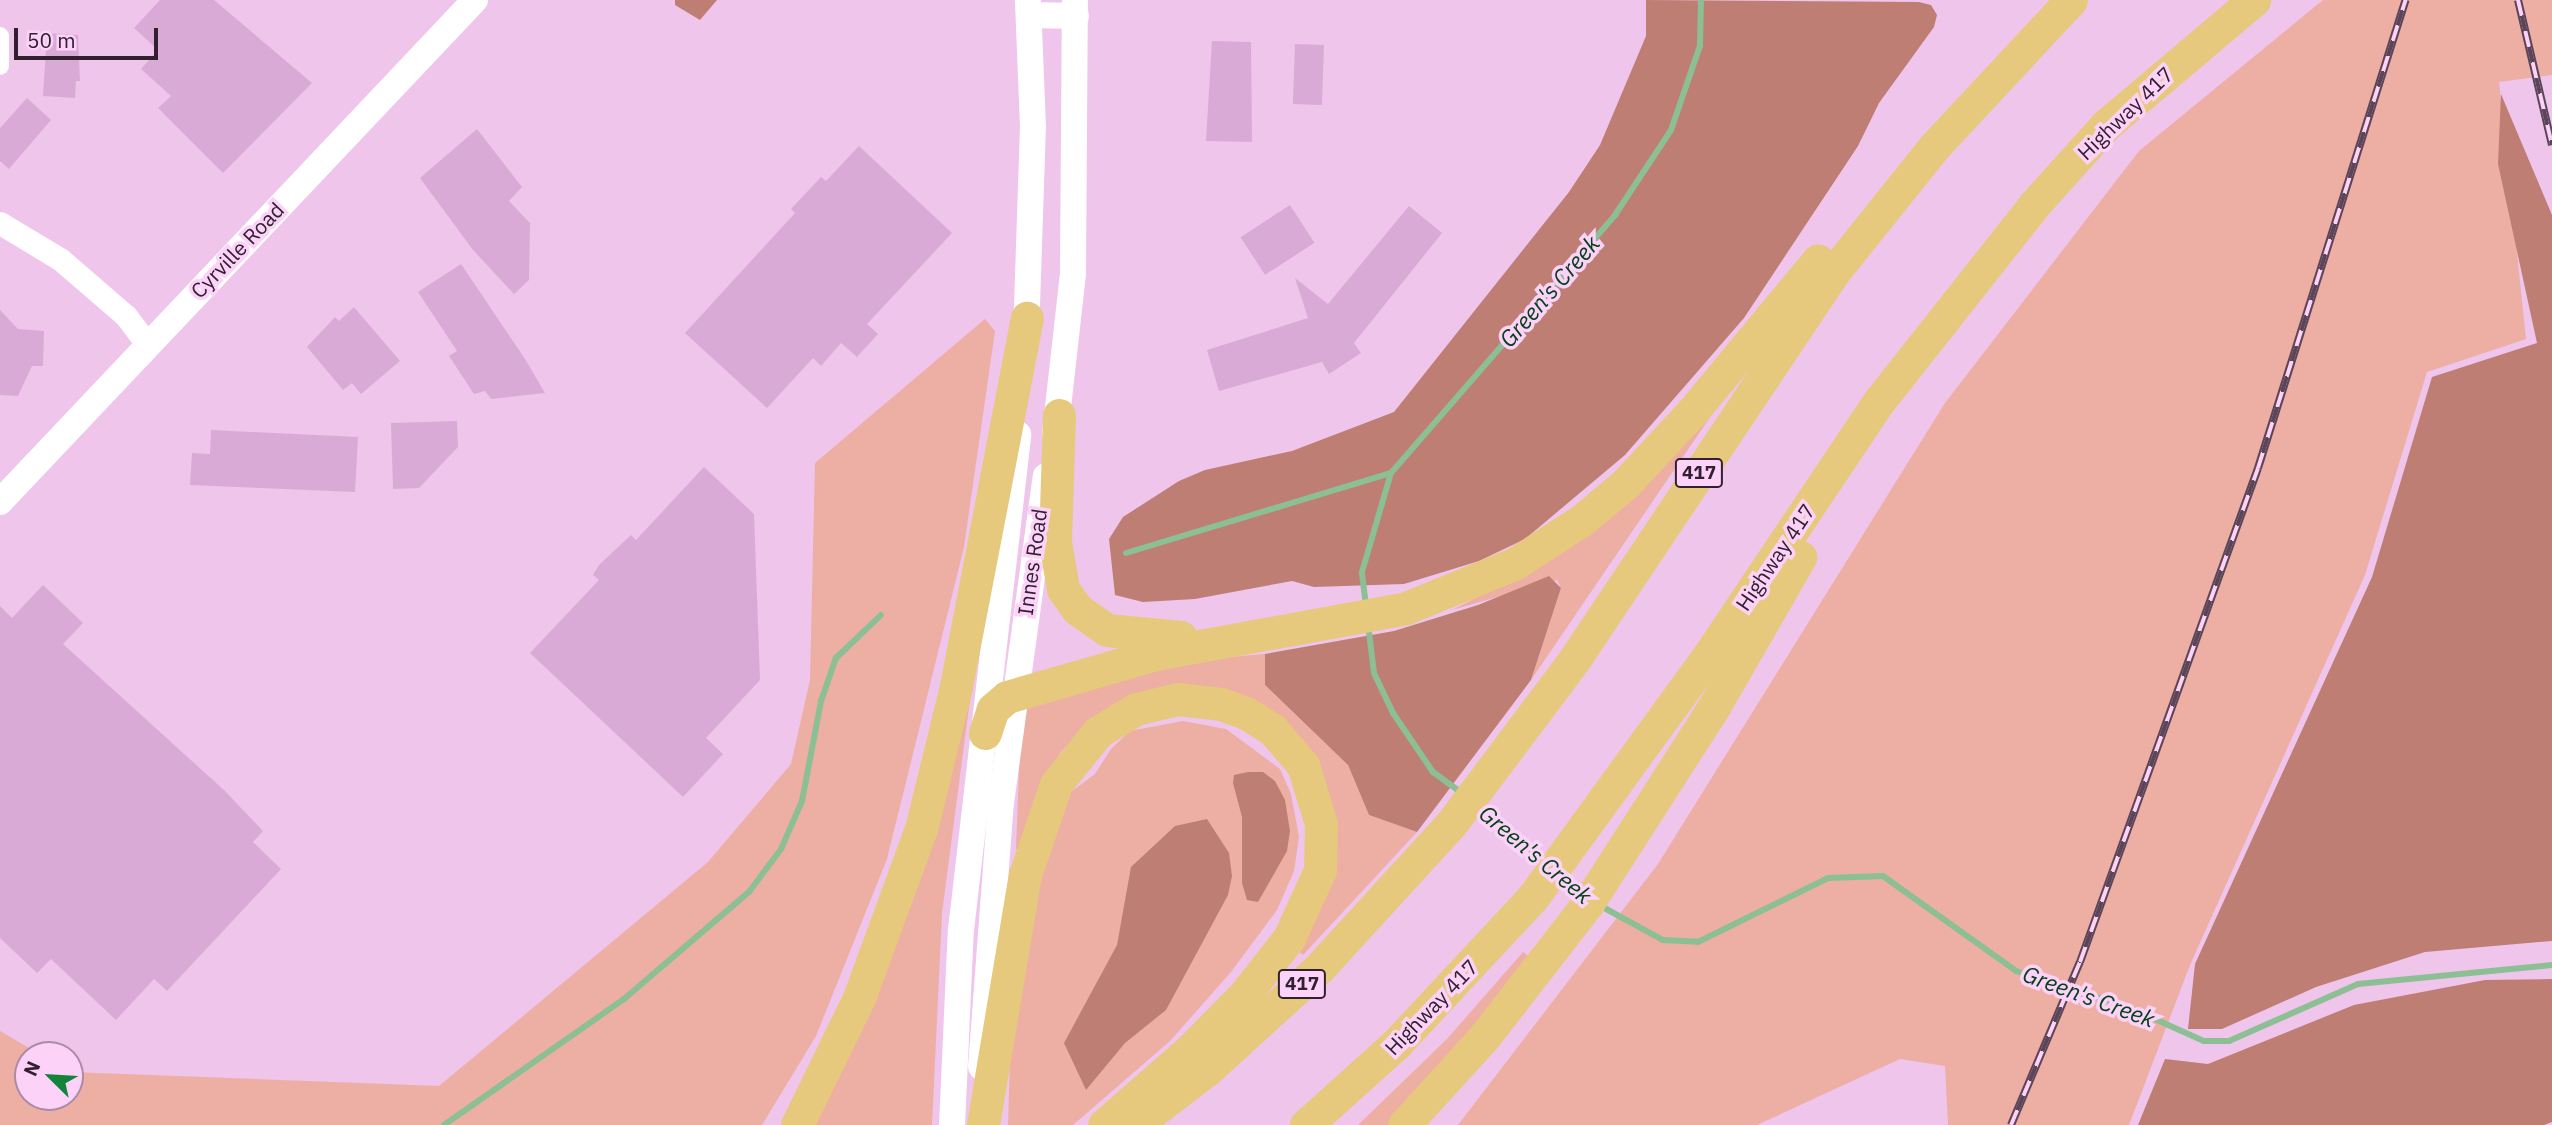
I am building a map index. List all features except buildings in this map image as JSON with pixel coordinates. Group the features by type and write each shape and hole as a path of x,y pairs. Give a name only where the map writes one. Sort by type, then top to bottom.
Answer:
{"highway":[{"name":"417","path":"1135,1125 1208,1069 1320,967 1451,824 1497,767 1833,273 1933,148 2027,42 2071,0"},
{"name":"Highway 417","path":"1312,1121 1396,1044 1533,897 1709,655 1880,400 1952,306 2106,125 2254,0"},
{"path":"985,733 993,709 1015,694 1156,654 1327,626 1406,608 1514,564 1582,520 1626,483 1727,372 1902,158 2027,42"},
{"path":"1404,1125 1485,1036 1615,865 1715,705 1952,306"},
{"path":"797,1125 859,998 921,829 956,686 1027,318"},
{"path":"1059,415 1057,563 1063,589 1077,609 1120,633 1260,637"},
{"path":"982,1125 1023,885 1037,831 1056,784 1098,732 1136,709 1178,699 1235,708 1272,730 1294,752 1310,778 1322,839 1315,885 1289,938 1245,994 1104,1125"}],"main road":[{"name":"Cyrville Road","path":"0,502 475,0"},
{"path":"1029,8 1076,8"},
{"name":"Innes Road","path":"952,1125 961,930 1009,540 1027,318 1033,127 1029,8"},
{"name":"Innes Road","path":"982,1125 984,985 1015,694 1042,495 1059,415 1073,273 1076,8"}],"street":[{"path":"0,36 0,66"},
{"path":"0,223 60,259 126,316 148,345"}],"shaded area":[{"path":"675,0 717,0 700,20 675,5"},
{"path":"1646,0 1919,2 1931,5 1937,15 1934,27 1879,103 1858,146 1744,318 1625,455 1525,539 1479,561 1404,584 1314,587 1292,581 1195,599 1143,602 1115,595 1109,539 1123,517 1179,481 1205,470 1292,451 1394,412 1569,192 1600,145 1646,36"},
{"path":"2323,0 2552,0 2552,75 2499,82 2526,339 2427,372 2365,575 2190,965 2129,1125 1948,1125 1945,1066 1900,1059 1757,1125 1458,1125 1658,864 1945,403 2139,151"},
{"path":"2501,94 2552,215 2552,941 2425,952 2316,987 2222,1029 2188,1029 2195,964 2372,577 2432,377 2537,343 2498,164"},
{"path":"985,319 995,331 964,547 887,859 816,1036 762,1125 0,1125 0,1031 17,1041 14,1041 14,1111 84,1111 84,1073 439,1086 708,862 791,764 810,680 815,463"},
{"path":"1721,401 1531,680 1561,588 1557,580 1452,610 1533,569"},
{"path":"1549,576 1561,588 1531,680 1417,832 1369,815 1348,765 1265,685 1265,654 1394,631 1478,605"},
{"path":"1265,654 1265,685 1348,765 1369,815 1417,832 1303,955 1294,947 1335,851 1265,711 1093,719 1060,753 1040,791 1020,850 1016,849 1020,744 1027,706 1123,676 1206,659"},
{"path":"971,692 942,913 932,1125 807,1125"},
{"path":"1183,721 1226,729 1280,769 1291,794 1299,837 1294,871 1277,910 1231,972 1170,1041 1073,1125 1008,1125 1010,1060 1042,864 1067,795 1095,774 1111,749 1130,731"},
{"path":"1263,772 1275,781 1285,800 1290,831 1287,851 1258,902 1247,900 1242,883 1242,817 1233,783 1234,775"},
{"path":"1207,819 1229,853 1232,876 1228,895 1166,1010 1125,1043 1086,1090 1064,1043 1117,945 1131,867 1175,826"},
{"path":"1523,952 1532,959 1428,1084 1388,1125 1358,1125 1447,1039"},
{"path":"2552,979 2552,1122 2544,1125 2138,1125 2165,1059 2208,1064 2354,1005 2485,980"}],"waterway":[{"name":"Green's Creek","path":"1366,606 1362,572 1391,473 1615,215 1671,130 1700,46 1701,0"},
{"path":"1126,553 1391,473"},
{"path":"444,1125 624,999 749,892 781,849 802,801 821,701 836,658 881,615"},
{"name":"Green's Creek","path":"1368,624 1374,673 1393,713 1433,772 1461,792"},
{"name":"Green's Creek","path":"1478,805 1547,863"},
{"name":"Green's Creek","path":"1560,875 1580,894"},
{"name":"Green's Creek","path":"1599,905 1663,940 1698,942 1828,878 1883,876 2016,971 2128,1007 2204,1041 2229,1041 2358,984 2552,965"}],"railway":[{"path":"2011,1125 2080,962 2258,468 2406,0"},
{"path":"2518,0 2552,145"}]}
